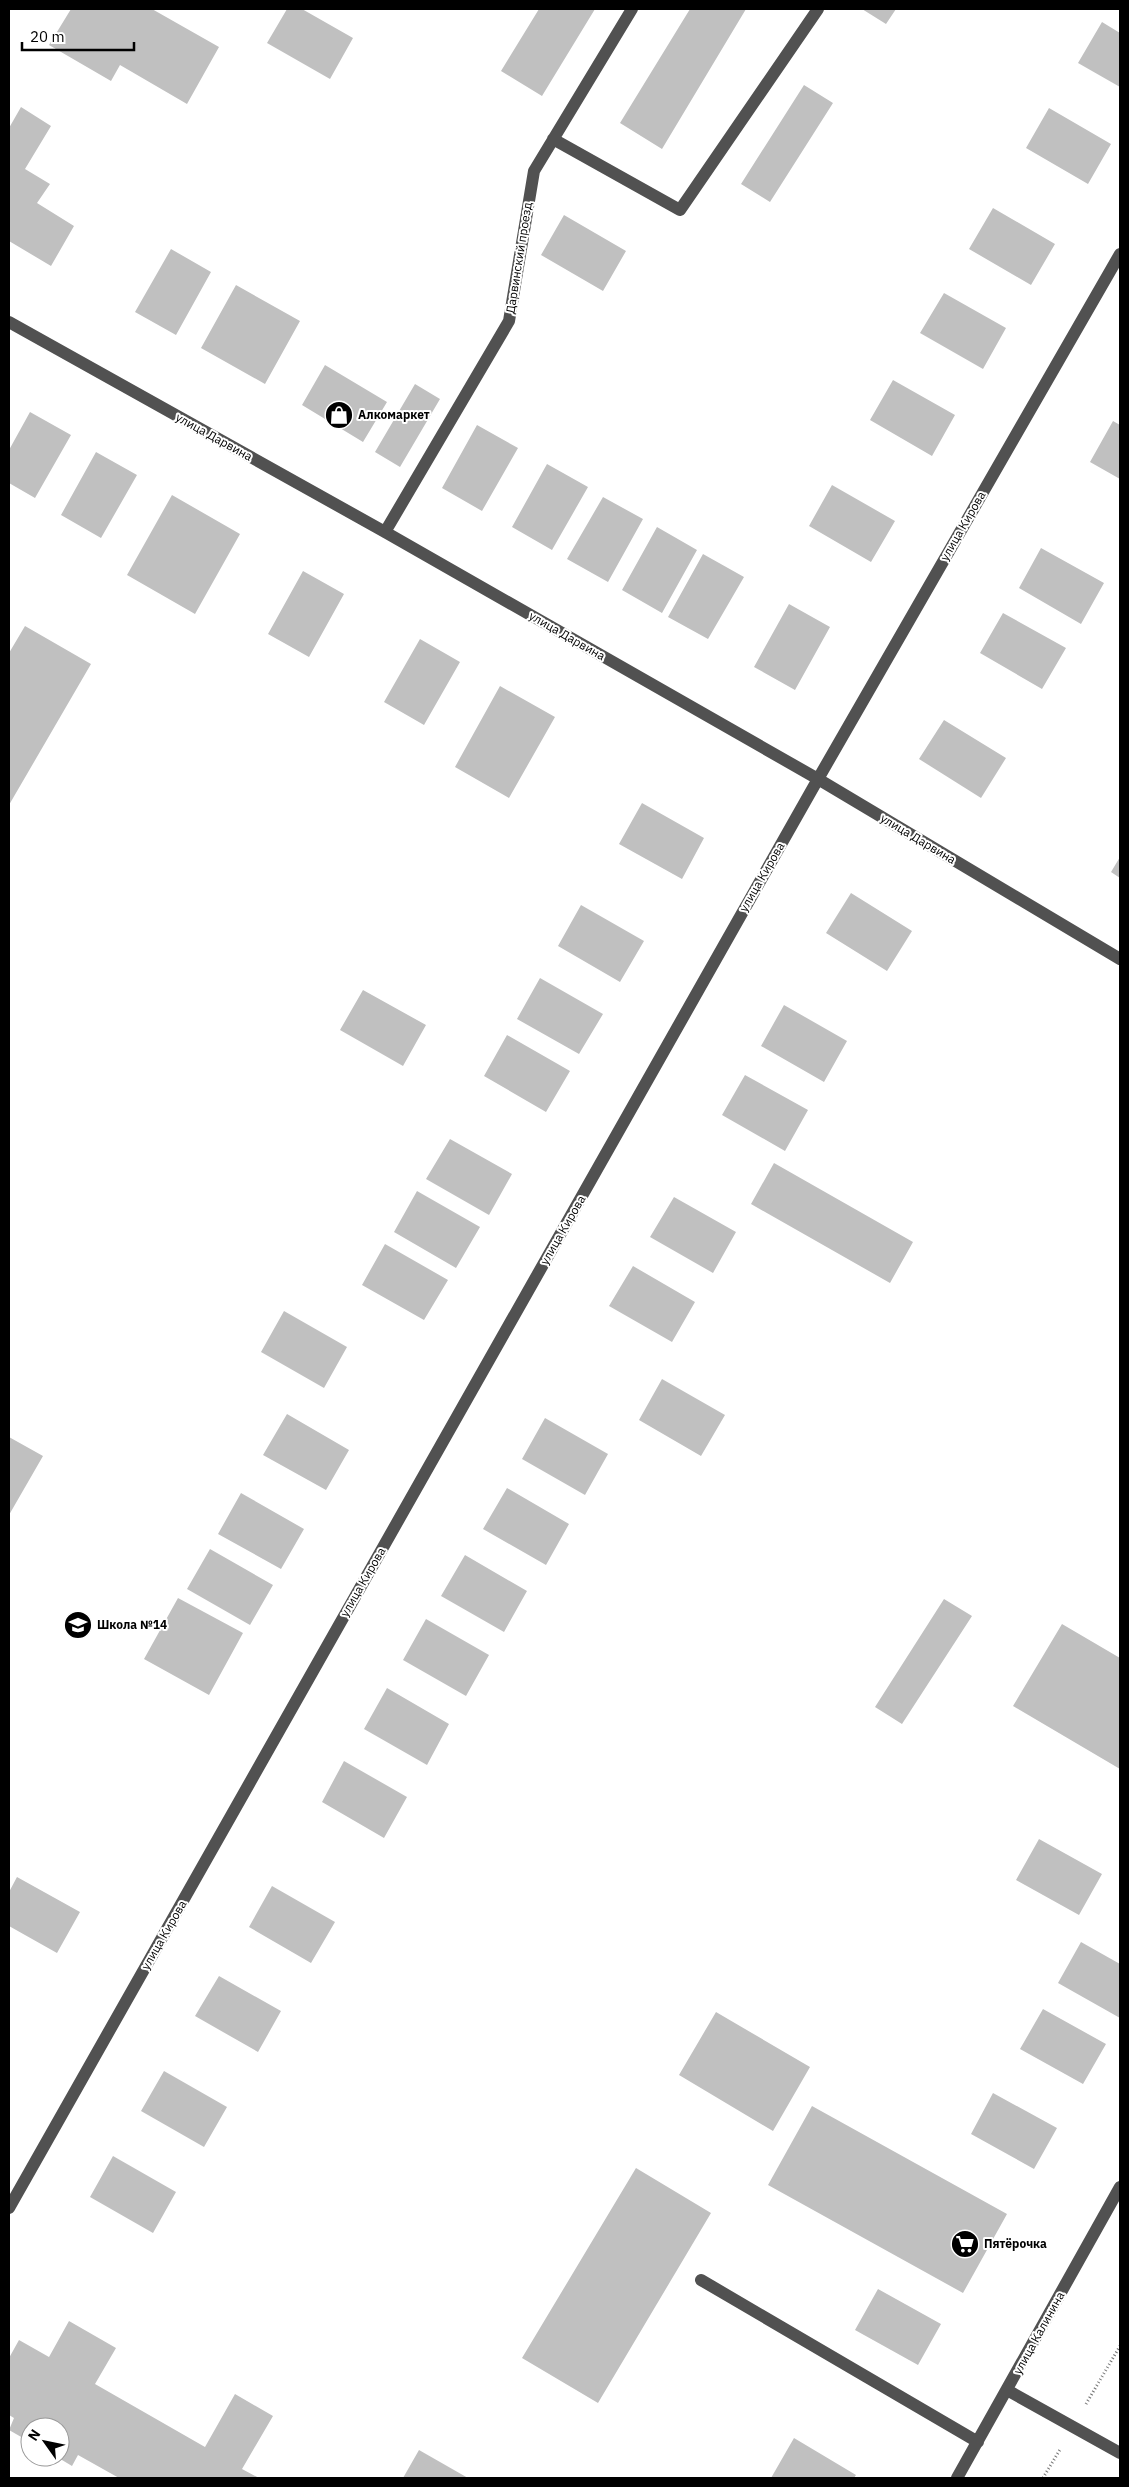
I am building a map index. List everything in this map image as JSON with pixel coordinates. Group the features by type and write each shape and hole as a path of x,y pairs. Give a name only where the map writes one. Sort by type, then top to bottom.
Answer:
{"street":[{"name":"Дарвинский проезд","path":"385,532 509,321 534,171 632,9"},
{"path":"553,139 680,210 818,9"},
{"name":"улица Кирова","path":"9,2208 818,779 1120,254"},
{"name":"улица Дарвина","path":"9,322 385,532 818,779 1120,959"},
{"name":"улица Калинина","path":"957,2478 1120,2187"},
{"path":"701,2280 978,2442"},
{"path":"1007,2390 1120,2453"}],"building":[{"path":"71,9 152,9 219,47 187,104 120,65 111,81 49,45"},
{"path":"287,9 302,9 353,38 330,79 267,43"},
{"path":"539,9 595,9 542,96 501,71"},
{"path":"690,9 746,9 662,149 620,123"},
{"path":"862,9 896,9 886,24"},
{"path":"1102,22 1120,33 1120,87 1078,63"},
{"path":"804,85 833,103 770,202 741,184"},
{"path":"21,107 51,126 25,169 50,184 37,203 74,226 51,266 9,241 9,128"},
{"path":"1049,108 1111,144 1088,184 1026,148"},
{"path":"993,208 1055,244 1031,285 969,249"},
{"path":"564,215 626,251 603,291 541,255"},
{"path":"171,249 211,272 176,335 135,312"},
{"path":"236,285 300,321 265,384 201,348"},
{"path":"944,293 1006,328 983,369 920,333"},
{"path":"325,365 387,402 363,442 302,405"},
{"path":"893,380 955,415 932,456 870,420"},
{"path":"415,384 440,399 400,467 375,452"},
{"path":"30,412 71,435 35,498 9,483 9,450"},
{"path":"1113,421 1120,425 1120,479 1090,462"},
{"path":"477,425 518,448 482,511 442,488"},
{"path":"96,452 137,475 101,538 61,515"},
{"path":"547,464 588,487 552,550 512,527"},
{"path":"832,485 895,521 871,562 809,526"},
{"path":"172,495 240,534 195,614 127,575"},
{"path":"603,497 643,519 608,582 567,559"},
{"path":"657,527 697,550 662,613 622,590"},
{"path":"1041,548 1104,583 1081,624 1019,588"},
{"path":"703,554 744,577 708,639 668,617"},
{"path":"303,571 344,594 309,657 268,634"},
{"path":"789,604 830,627 795,690 754,667"},
{"path":"1003,613 1066,648 1042,689 980,653"},
{"path":"25,626 91,664 9,805 9,653"},
{"path":"420,639 460,662 424,725 384,702"},
{"path":"500,686 555,717 509,798 455,767"},
{"path":"944,720 1006,758 981,798 919,759"},
{"path":"642,803 704,838 682,879 619,844"},
{"path":"1120,857 1120,878 1111,872"},
{"path":"851,893 912,931 887,971 826,933"},
{"path":"581,905 644,941 620,982 558,946"},
{"path":"540,978 603,1014 579,1054 517,1019"},
{"path":"363,990 426,1025 403,1066 340,1030"},
{"path":"784,1005 847,1041 824,1082 761,1046"},
{"path":"507,1035 570,1071 546,1112 484,1076"},
{"path":"745,1075 808,1110 785,1151 722,1115"},
{"path":"450,1139 512,1174 489,1215 426,1179"},
{"path":"774,1163 913,1242 890,1283 751,1204"},
{"path":"417,1191 480,1227 456,1268 394,1232"},
{"path":"674,1197 736,1232 713,1273 650,1237"},
{"path":"385,1244 448,1280 424,1320 362,1285"},
{"path":"633,1266 695,1302 672,1342 609,1306"},
{"path":"284,1311 347,1347 324,1388 261,1352"},
{"path":"662,1379 725,1415 701,1456 639,1420"},
{"path":"287,1414 349,1450 326,1490 263,1455"},
{"path":"545,1418 608,1454 585,1495 522,1459"},
{"path":"9,1437 43,1456 9,1515"},
{"path":"507,1488 569,1524 546,1565 483,1529"},
{"path":"241,1493 304,1529 281,1569 218,1534"},
{"path":"210,1549 273,1585 250,1625 187,1589"},
{"path":"465,1555 527,1591 504,1632 441,1596"},
{"path":"178,1598 243,1633 209,1695 144,1659"},
{"path":"944,1599 972,1616 902,1724 875,1707"},
{"path":"426,1619 489,1655 466,1696 403,1660"},
{"path":"1062,1624 1120,1658 1120,1769 1013,1706"},
{"path":"387,1688 449,1724 427,1765 364,1729"},
{"path":"344,1761 407,1797 384,1838 322,1802"},
{"path":"1039,1839 1102,1874 1079,1915 1016,1880"},
{"path":"17,1877 80,1912 57,1953 9,1926 9,1892"},
{"path":"272,1886 335,1922 311,1963 249,1927"},
{"path":"1081,1942 1120,1964 1120,2018 1058,1983"},
{"path":"219,1976 281,2011 258,2052 195,2016"},
{"path":"1043,2009 1106,2044 1083,2084 1020,2049"},
{"path":"716,2012 810,2067 773,2131 679,2075"},
{"path":"164,2071 227,2107 204,2147 141,2111"},
{"path":"993,2093 1057,2128 1034,2169 971,2134"},
{"path":"812,2106 1007,2214 963,2293 768,2185"},
{"path":"113,2156 176,2192 153,2233 90,2197"},
{"path":"636,2168 711,2213 598,2403 522,2358"},
{"path":"878,2289 941,2324 918,2365 855,2330"},
{"path":"69,2321 116,2348 95,2384 205,2447 235,2394 273,2416 242,2469 259,2478 119,2478 78,2455 72,2466 70,2465 70,2417 20,2417 20,2436 9,2430 14,2418 9,2415 9,2358 19,2340 49,2357"},
{"path":"794,2438 856,2475 854,2478 771,2478"},
{"path":"419,2450 468,2478 403,2478"}],"place":[{"name":"Алкомаркет","path":"339,415"},
{"name":"Школа №14","path":"78,1625"},
{"name":"Пятёрочка","path":"965,2244"}]}
